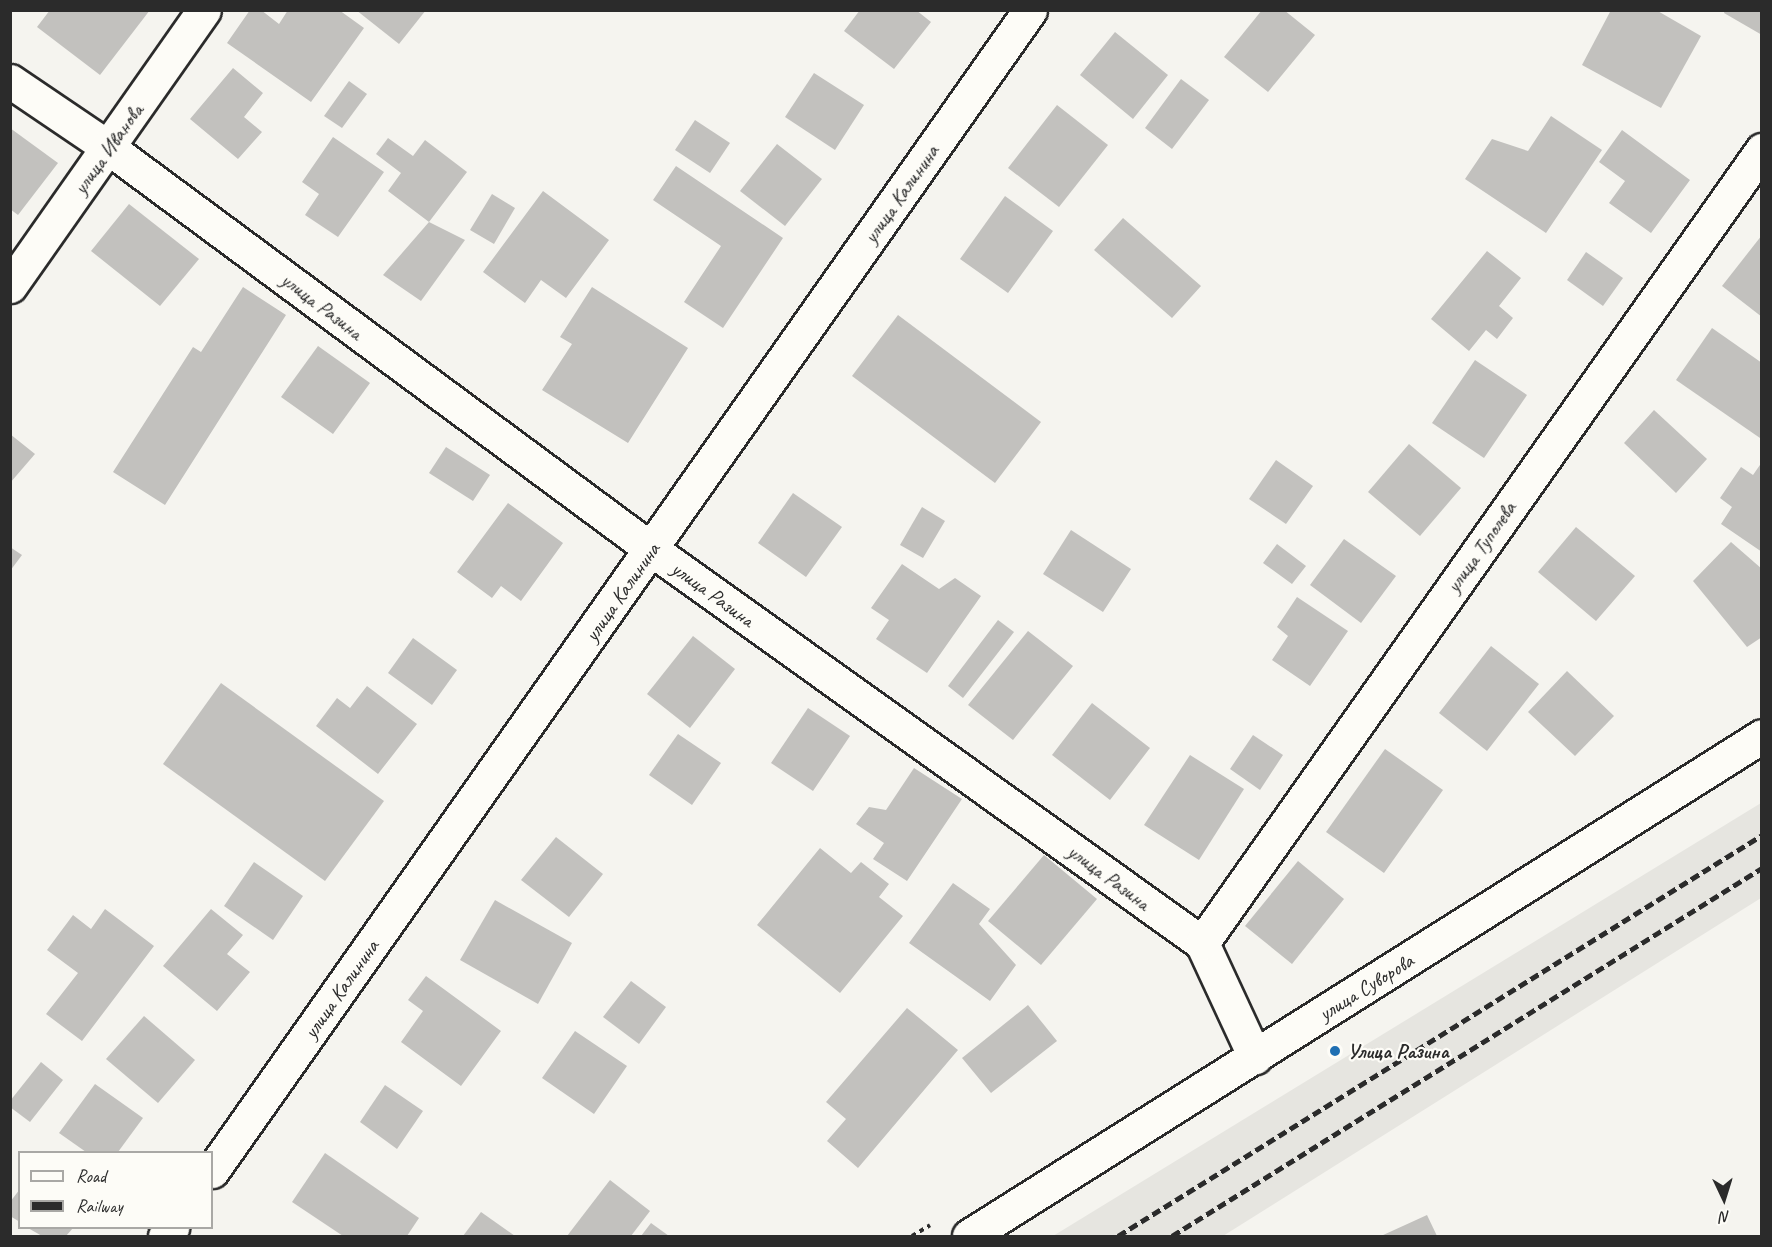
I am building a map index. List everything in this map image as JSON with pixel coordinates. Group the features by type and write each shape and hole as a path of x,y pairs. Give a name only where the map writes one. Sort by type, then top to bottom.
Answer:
{"street":[{"name":"улица Иванова","path":"10,286 204,10"},
{"name":"улица Калинина","path":"213,1171 1029,10"},
{"name":"улица Разина","path":"10,81 109,148 651,549 1202,943 1255,1057"},
{"name":"улица Туполева","path":"1202,943 1761,150"},
{"name":"улица Суворова","path":"969,1236 1761,736"}],"shaded area":[{"path":"1761,803 1761,898 1223,1236 1053,1236"}],"building":[{"path":"50,10 150,10 100,75 37,27"},
{"path":"250,10 261,10 279,24 288,10 339,10 364,28 311,102 227,43"},
{"path":"356,10 426,10 399,44"},
{"path":"860,10 916,10 931,22 894,69 844,31"},
{"path":"1262,10 1284,10 1315,35 1268,92 1224,57"},
{"path":"1611,10 1656,10 1701,36 1661,108 1582,65"},
{"path":"1725,10 1762,10 1762,35 1724,13"},
{"path":"1115,32 1168,75 1133,119 1080,75"},
{"path":"233,68 263,93 244,117 262,132 238,159 190,119"},
{"path":"814,73 864,105 835,150 785,117"},
{"path":"1181,79 1209,100 1172,149 1145,128"},
{"path":"349,81 367,94 342,128 324,116"},
{"path":"1057,105 1108,145 1059,207 1008,168"},
{"path":"1551,116 1602,150 1546,233 1465,179 1492,139 1528,151"},
{"path":"695,120 730,143 710,173 675,150"},
{"path":"10,128 58,163 18,215 10,209"},
{"path":"1622,130 1690,180 1651,233 1609,203 1625,181 1599,162"},
{"path":"333,137 384,172 338,237 305,215 319,194 302,182"},
{"path":"388,138 413,156 425,140 467,172 429,222 388,191 401,173 376,154"},
{"path":"777,144 822,179 785,226 740,191"},
{"path":"676,166 783,238 723,328 684,302 721,246 653,200"},
{"path":"543,191 609,240 566,298 541,280 525,303 483,272"},
{"path":"492,194 515,208 494,244 470,230"},
{"path":"1005,196 1053,231 1008,293 960,259"},
{"path":"129,204 199,259 160,306 91,251"},
{"path":"1123,218 1201,286 1172,318 1094,250"},
{"path":"429,222 465,240 421,301 383,275"},
{"path":"1762,235 1762,317 1722,286"},
{"path":"1487,251 1521,278 1499,306 1513,318 1497,339 1486,330 1469,351 1431,319"},
{"path":"1586,252 1623,278 1603,306 1567,280"},
{"path":"243,287 286,315 165,505 113,472 193,347 201,352"},
{"path":"592,287 688,348 628,443 542,390 572,344 560,337"},
{"path":"898,315 1041,422 995,483 852,376"},
{"path":"1712,328 1762,363 1760,438 1676,380"},
{"path":"318,346 370,383 333,434 281,397"},
{"path":"1475,360 1527,395 1484,458 1432,423"},
{"path":"1654,410 1707,459 1676,493 1624,443"},
{"path":"10,434 35,454 10,483"},
{"path":"1409,444 1461,488 1420,536 1368,492"},
{"path":"446,447 490,475 473,501 429,473"},
{"path":"1276,460 1313,486 1286,524 1249,499"},
{"path":"1762,462 1762,552 1721,524 1732,507 1720,498 1741,467 1753,475"},
{"path":"793,493 842,527 806,577 758,543"},
{"path":"508,503 563,543 521,601 501,586 492,598 457,572"},
{"path":"922,507 945,521 923,558 900,545"},
{"path":"1576,527 1635,576 1596,621 1538,572"},
{"path":"1071,530 1131,569 1103,612 1043,574"},
{"path":"1344,539 1396,576 1361,623 1310,585"},
{"path":"1731,542 1762,569 1762,637 1747,647 1693,581"},
{"path":"1277,544 1306,566 1292,584 1263,563"},
{"path":"10,547 22,555 10,571"},
{"path":"902,564 939,589 955,578 981,596 927,673 876,639 889,620 871,608"},
{"path":"1297,597 1348,631 1310,686 1272,660 1288,636 1277,627"},
{"path":"998,620 1014,632 963,698 948,686"},
{"path":"1028,631 1073,666 1013,740 968,705"},
{"path":"693,636 735,669 690,728 647,694"},
{"path":"413,638 457,670 432,705 388,673"},
{"path":"1491,646 1539,684 1487,751 1439,713"},
{"path":"1567,671 1614,716 1575,756 1528,712"},
{"path":"221,683 384,801 325,881 163,764"},
{"path":"367,686 417,724 378,774 316,726 337,698 350,708"},
{"path":"1092,703 1150,748 1110,800 1052,755"},
{"path":"808,708 850,736 813,791 771,763"},
{"path":"678,734 721,763 692,805 649,775"},
{"path":"1253,735 1283,755 1260,790 1230,769"},
{"path":"1385,749 1443,790 1384,873 1326,832"},
{"path":"1190,755 1244,789 1199,860 1144,825"},
{"path":"914,768 962,799 907,881 873,859 884,843 856,824 869,807 886,810"},
{"path":"556,837 603,874 569,917 521,880"},
{"path":"820,848 851,873 861,862 889,884 879,897 903,916 840,993 757,925"},
{"path":"1044,855 1097,899 1041,965 988,921"},
{"path":"1298,861 1344,899 1292,964 1245,926"},
{"path":"254,862 303,896 273,940 224,906"},
{"path":"953,883 990,909 979,924 1016,965 990,1001 909,943"},
{"path":"495,900 572,943 538,1004 460,960"},
{"path":"105,909 154,946 82,1041 46,1014 78,973 47,950 73,915 91,929"},
{"path":"211,909 243,935 227,954 250,972 217,1011 163,966"},
{"path":"426,976 501,1031 461,1086 401,1042 423,1011 408,1000"},
{"path":"631,981 666,1007 639,1044 603,1017"},
{"path":"1028,1005 1057,1041 991,1093 962,1058"},
{"path":"907,1008 958,1050 858,1168 827,1141 846,1119 826,1102"},
{"path":"144,1016 195,1060 158,1103 106,1059"},
{"path":"575,1031 627,1066 594,1114 542,1078"},
{"path":"41,1062 63,1080 30,1122 10,1107 10,1101"},
{"path":"95,1084 143,1118 119,1151 85,1151 59,1133"},
{"path":"385,1085 423,1111 397,1149 360,1122"},
{"path":"325,1153 419,1218 407,1236 343,1236 292,1202"},
{"path":"610,1180 650,1211 631,1236 567,1236"},
{"path":"18,1192 18,1221 10,1216 10,1202"},
{"path":"481,1212 515,1236 463,1236"},
{"path":"1427,1215 1437,1236 1381,1236"},
{"path":"651,1223 669,1236 641,1236"},
{"path":"30,1229 72,1229 66,1236 42,1236"}],"railway":[{"path":"1118,1236 1762,835"},
{"path":"1172,1236 1762,868"}],"place":[{"name":"Улица Разина","path":"1335,1051"}]}
